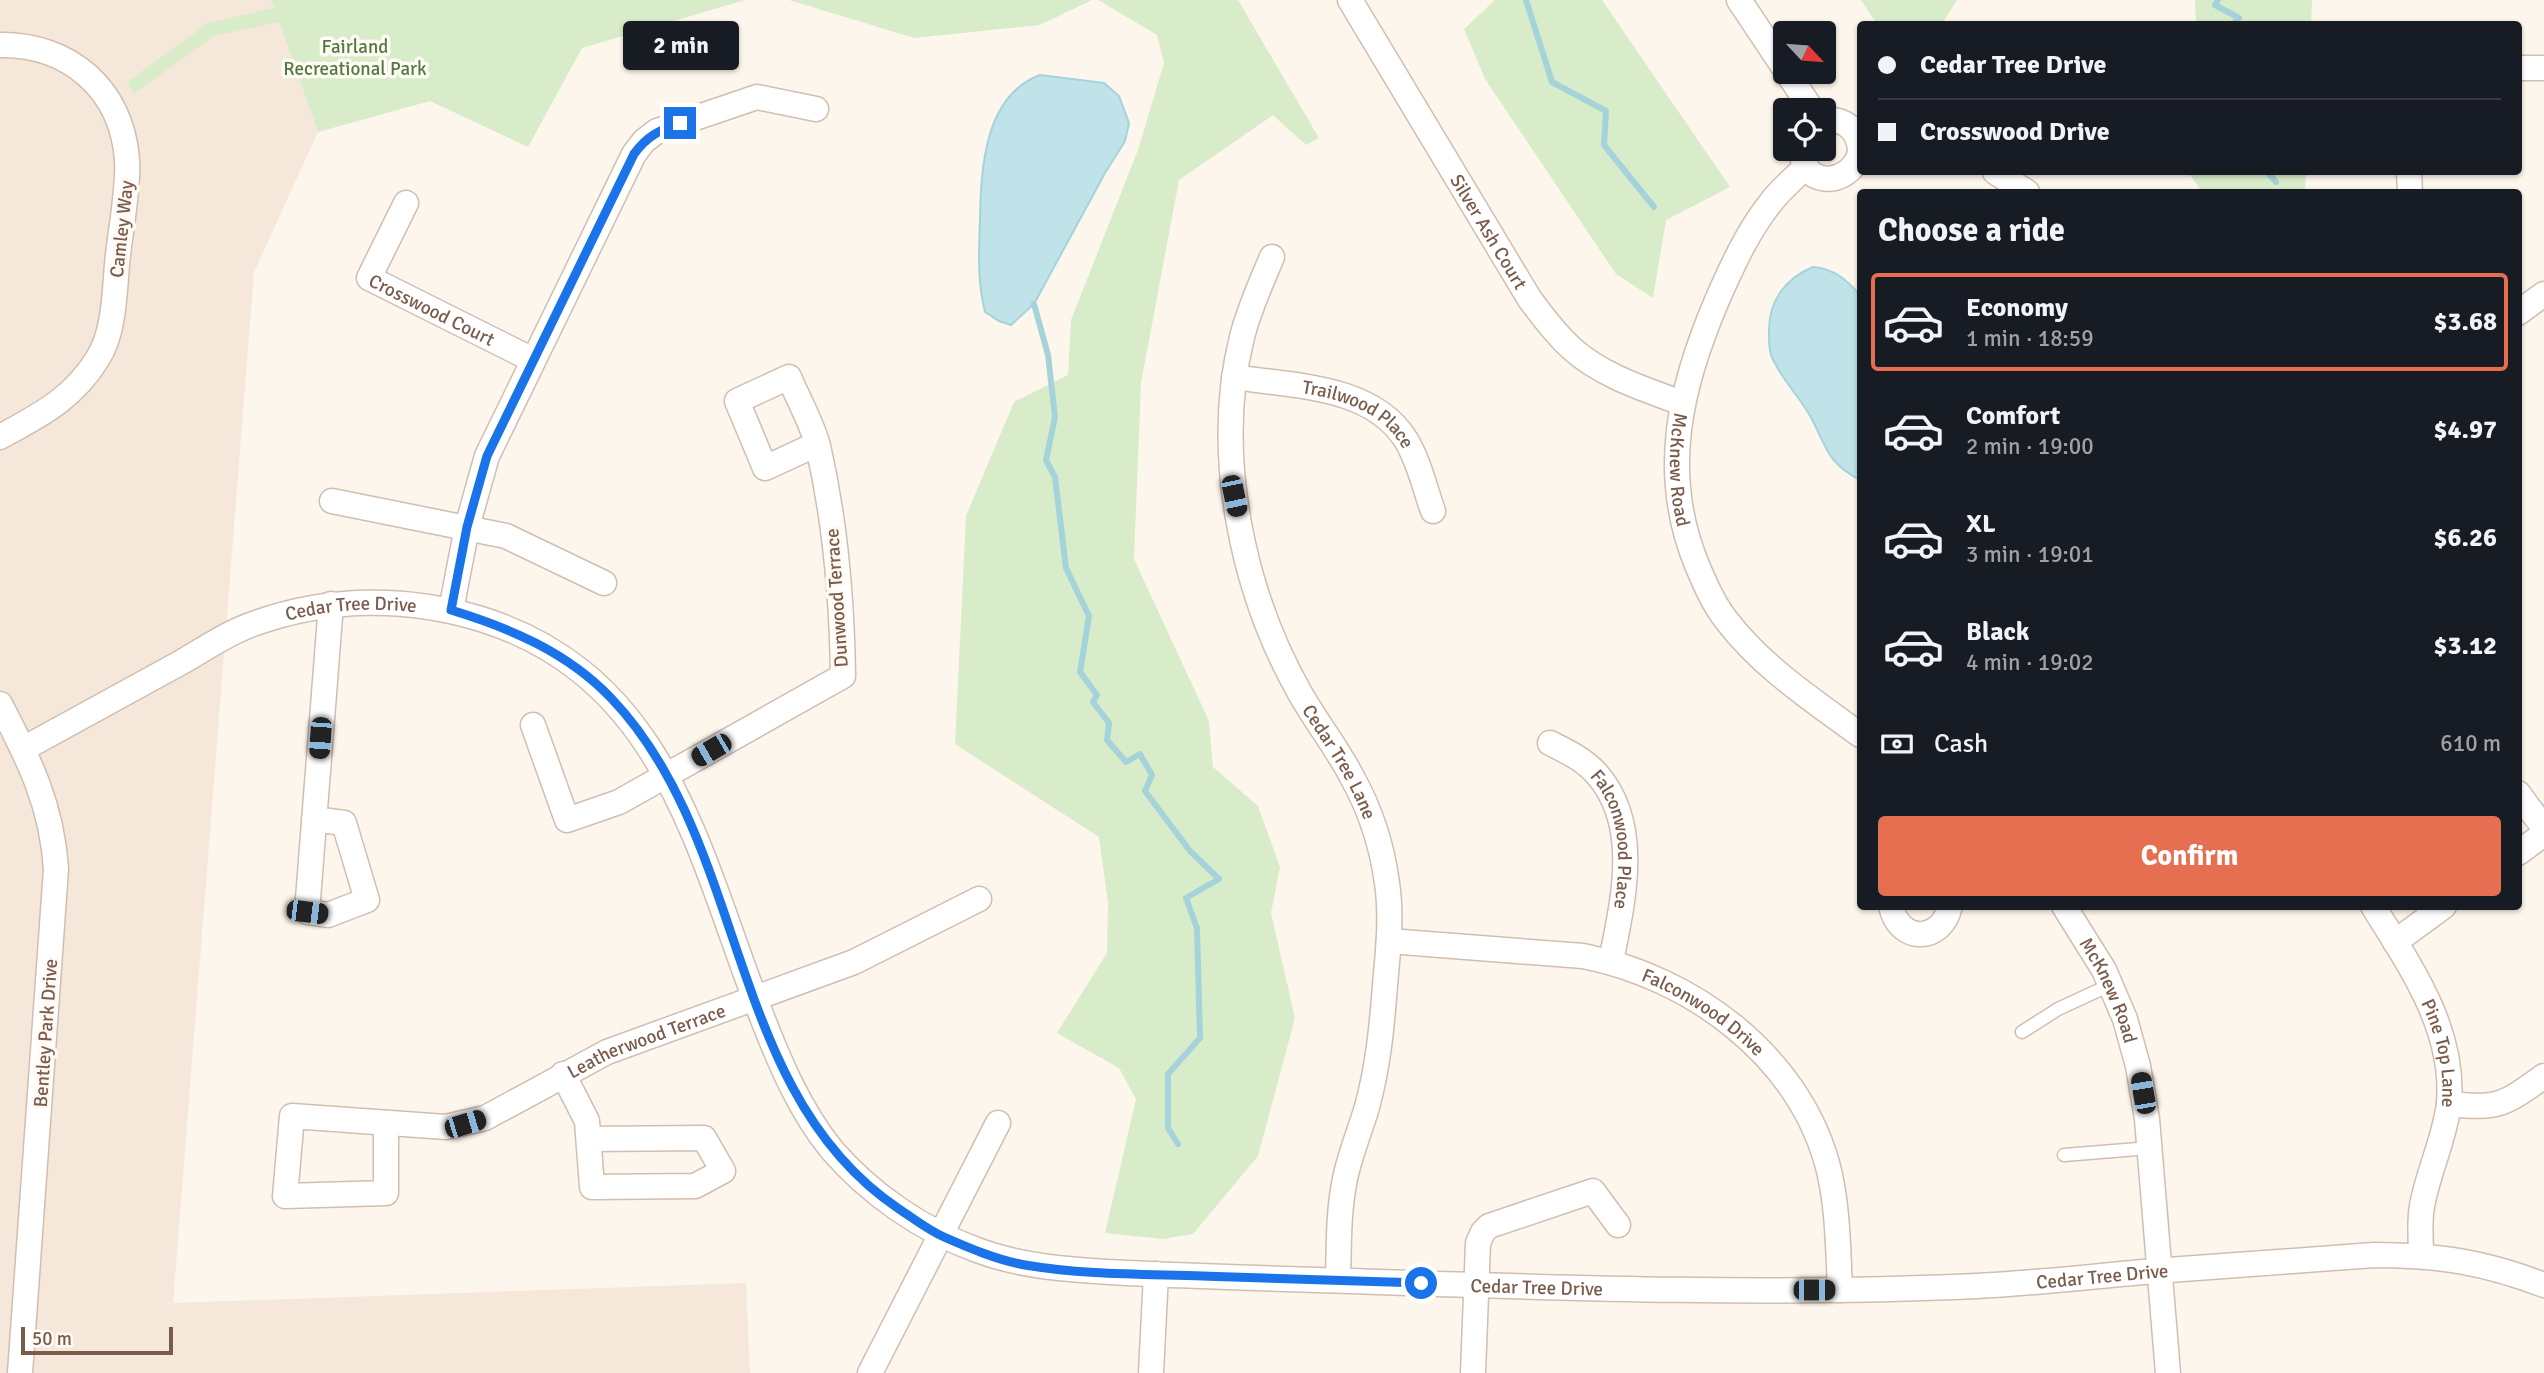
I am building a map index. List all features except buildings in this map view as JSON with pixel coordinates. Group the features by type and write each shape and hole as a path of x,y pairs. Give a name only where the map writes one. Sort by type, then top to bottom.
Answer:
{"street":[{"name":"Silver Ash Court","path":"1350,0 1529,298 1548,323 1572,349 1597,366 1629,384 1682,403"},
{"path":"1739,0 1773,51"},
{"name":"Camley Way","path":"0,45 40,49 65,58 87,74 105,94 120,121 128,162 110,325 99,356 81,383 57,405 0,437"},
{"path":"2522,68 2544,68"},
{"path":"451,610 467,527 487,456 634,154 644,141 657,131 757,97 816,109"},
{"path":"1836,121 1851,127 1857,135"},
{"name":"McKnew Road","path":"1802,161 1748,236 1702,337 1682,403 1677,438 1677,479 1682,521 1706,587 1726,620 1754,652 1787,681 1857,733"},
{"path":"1806,161 1815,175 1828,179 1848,174 1857,162"},
{"path":"2003,175 2028,184"},
{"name":"Crosswood Court","path":"407,203 369,278 533,360"},
{"name":"Cedar Tree Lane","path":"1272,257 1241,337 1234,377 1230,454 1234,496 1243,543 1260,602 1300,694 1352,776 1366,804 1378,839 1387,884 1389,941 1381,1040 1376,1073 1345,1177 1340,1204 1338,1280"},
{"path":"2522,310 2544,294"},
{"name":"Trailwood Place","path":"1234,377 1329,392 1357,399 1379,413 1396,426 1408,443 1433,511"},
{"name":"Dunwood Terrace","path":"533,725 567,820 619,802 842,676 842,629 836,556 817,444"},
{"path":"332,501 506,536 604,583"},
{"name":"Cedar Tree Drive","path":"23,749 246,626 331,604 412,603 451,610 508,629 539,643 576,667 611,698 668,775 689,820 781,1065 805,1111 831,1149 886,1200 939,1236 1024,1265 1156,1274 1477,1285 1840,1290 1982,1285 2374,1255 2421,1255 2460,1259 2504,1269 2544,1285"},
{"path":"314,819 331,604"},
{"name":"Bentley Park Drive","path":"0,704 40,786 54,838 56,869 20,1373"},
{"name":"Falconwood Place","path":"1550,743 1576,756 1595,772 1610,792 1618,816 1624,845 1626,876 1611,961"},
{"path":"2522,798 2544,828"},
{"path":"2522,850 2544,834"},
{"name":"Leatherwood Terrace","path":"386,1123 386,1193 285,1196 292,1116 446,1127 485,1118 607,1052 854,962 979,899"},
{"path":"1892,910 1901,928 1912,934 1924,935 1937,930 1947,919 1949,910"},
{"name":"McKnew Road","path":"2067,910 2110,985 2125,1019 2138,1066 2150,1148 2168,1373"},
{"name":"Pine Top Lane","path":"2375,910 2431,1007 2445,1043 2449,1104 2422,1208 2421,1255"},
{"path":"2395,942 2439,910"},
{"name":"Falconwood Drive","path":"1389,941 1583,956 1611,961 1690,996 1757,1045 1781,1071 1818,1136 1835,1202 1840,1290"},
{"path":"563,1074 587,1121 592,1187 695,1186 723,1171 704,1138 589,1139"},
{"path":"2449,1104 2477,1107 2499,1105 2544,1076"},
{"path":"870,1373 998,1123"},
{"path":"1473,1373 1478,1243 1483,1232 1489,1226 1593,1191 1618,1225"},
{"path":"1152,1373 1156,1274"}],"lane":[{"path":"2022,1032 2058,1009 2110,985"},
{"path":"2064,1155 2150,1148"}],"shaded area":[{"path":"0,0 271,0 318,132 254,272 173,1303 746,1283 750,1373 0,1373"}],"green space":[{"name":"Fairland Recreational Park","path":"271,0 745,0 582,48 528,147 430,101 318,132 279,22 214,36 134,94 127,82 208,23 274,8"},
{"path":"789,0 1092,0 1040,25 914,38"},
{"path":"1098,0 1238,0 1319,138 1306,145 1273,115 1179,180 1141,383 1134,559 1209,721 1213,767 1258,806 1280,867 1271,913 1295,1018 1258,1156 1193,1234 1163,1239 1105,1233 1136,1099 1119,1068 1057,1033 1107,953 1108,903 1099,837 955,744 966,516 1014,402 1068,375 1071,320 1138,150 1164,63 1157,35"},
{"path":"1495,0 1602,0 1730,187 1666,220 1653,298 1616,274 1485,79 1464,29"},
{"path":"1861,0 1957,0 1944,21 1875,21"},
{"path":"2195,0 2312,0 2311,21 2196,21"},
{"path":"2190,175 2306,175 2305,189 2200,189"}],"water":[{"path":"1040,75 1104,83 1119,96 1129,123 1125,141 1034,304 1011,325 985,312 982,300 979,255 982,179 989,136 1007,99 1021,85"},
{"path":"1813,267 1827,270 1839,276 1857,292 1857,478 1839,466 1828,452 1809,414 1779,371 1770,353 1769,322 1775,302 1786,285"}],"waterway":[{"path":"1526,0 1552,82 1606,111 1604,145 1654,207"},
{"path":"2218,0 2215,5 2239,18 2236,21"},
{"path":"2270,175 2276,182"},
{"path":"1034,304 1048,355 1055,417 1046,460 1055,477 1066,568 1089,616 1080,672 1097,695 1093,702 1109,723 1107,740 1126,762 1140,754 1152,775 1145,791 1190,851 1219,879 1186,898 1197,928 1200,1038 1168,1074 1168,1128 1178,1144"}],"route":[{"path":"680,123 657,131 644,141 634,154 487,456 467,527 451,610 498,624 539,643 576,667 611,698 636,729 668,775 689,820 781,1065 805,1111 831,1149 886,1200 939,1236 1024,1265 1156,1274 1421,1283"}]}
